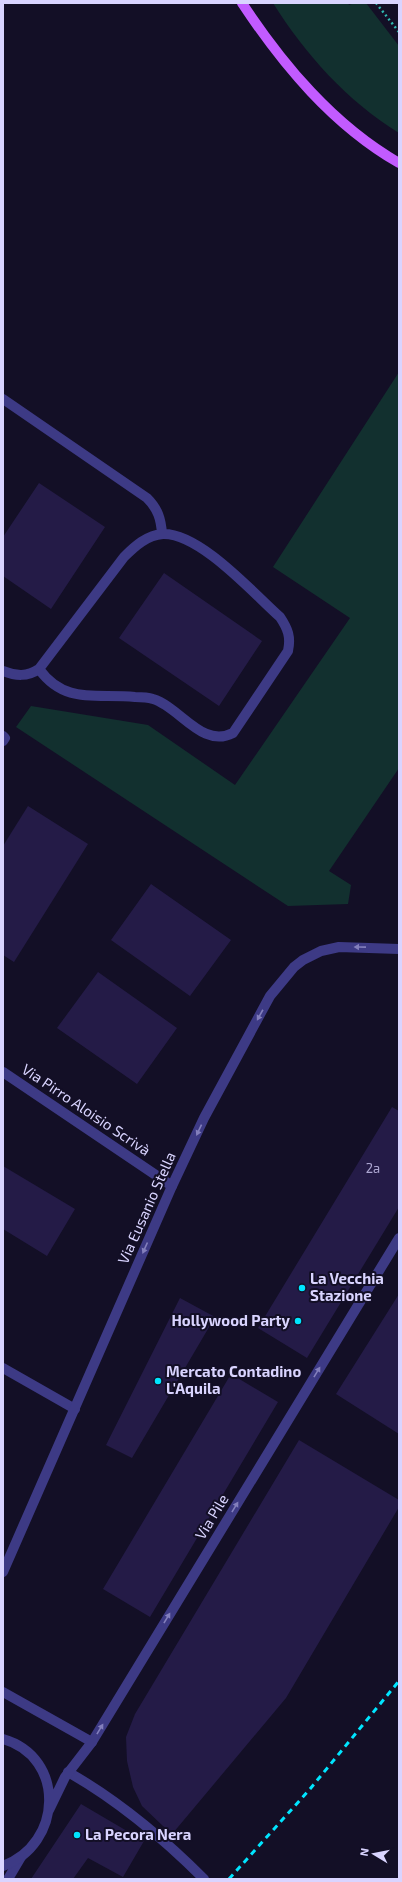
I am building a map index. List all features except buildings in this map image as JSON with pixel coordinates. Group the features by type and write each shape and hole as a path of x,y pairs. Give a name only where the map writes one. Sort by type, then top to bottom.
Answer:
{"main road":[{"path":"242,3 269,42 312,94 338,119 370,144 399,163"}],"street":[{"path":"3,399 147,498 157,509 162,534"},
{"path":"3,671 12,675 24,676 32,674 39,669 124,557 136,545 147,538 162,534 176,536 194,543 208,552 280,618 287,628 290,640 288,651 233,732 224,737 213,736 203,732 162,702 152,698 129,696 88,696 73,694 57,687 49,681 39,669"},
{"path":"3,736 5,738 3,741"},
{"name":"Via Eusanio Stella","path":"3,1572 172,1186 238,1053 270,996 285,976 303,960 321,952 339,947 399,948"},
{"name":"Via Pirro Aloisio Scrivà","path":"3,1072 172,1186"},
{"name":"Via Pile","path":"49,1810 68,1772 92,1742 399,1238"},
{"path":"3,1368 75,1409"},
{"path":"3,1692 92,1742"},
{"path":"3,1739 13,1743 26,1752 42,1771 48,1786 49,1810 46,1824 40,1837 21,1858 8,1879"},
{"path":"68,1772 101,1791 132,1814 171,1847 204,1879"},
{"path":"3,1866 21,1858"}],"path":[{"path":"376,3 399,32"}],"green space":[{"path":"273,3 348,3 349,5 354,3 366,3 399,46 399,133 362,106 328,75 285,22"},
{"path":"399,372 399,768 329,871 351,885 348,904 288,906 16,727 31,706 148,725 235,785 350,618 273,567"}],"railway":[{"path":"229,1879 310,1789 399,1681"}],"place":[{"name":"La Vecchia Stazione","path":"302,1288"},
{"name":"Hollywood Party","path":"298,1321"},
{"name":"Mercato Contadino L'Aquila","path":"158,1381"},
{"name":"La Pecora Nera","path":"77,1835"}]}
